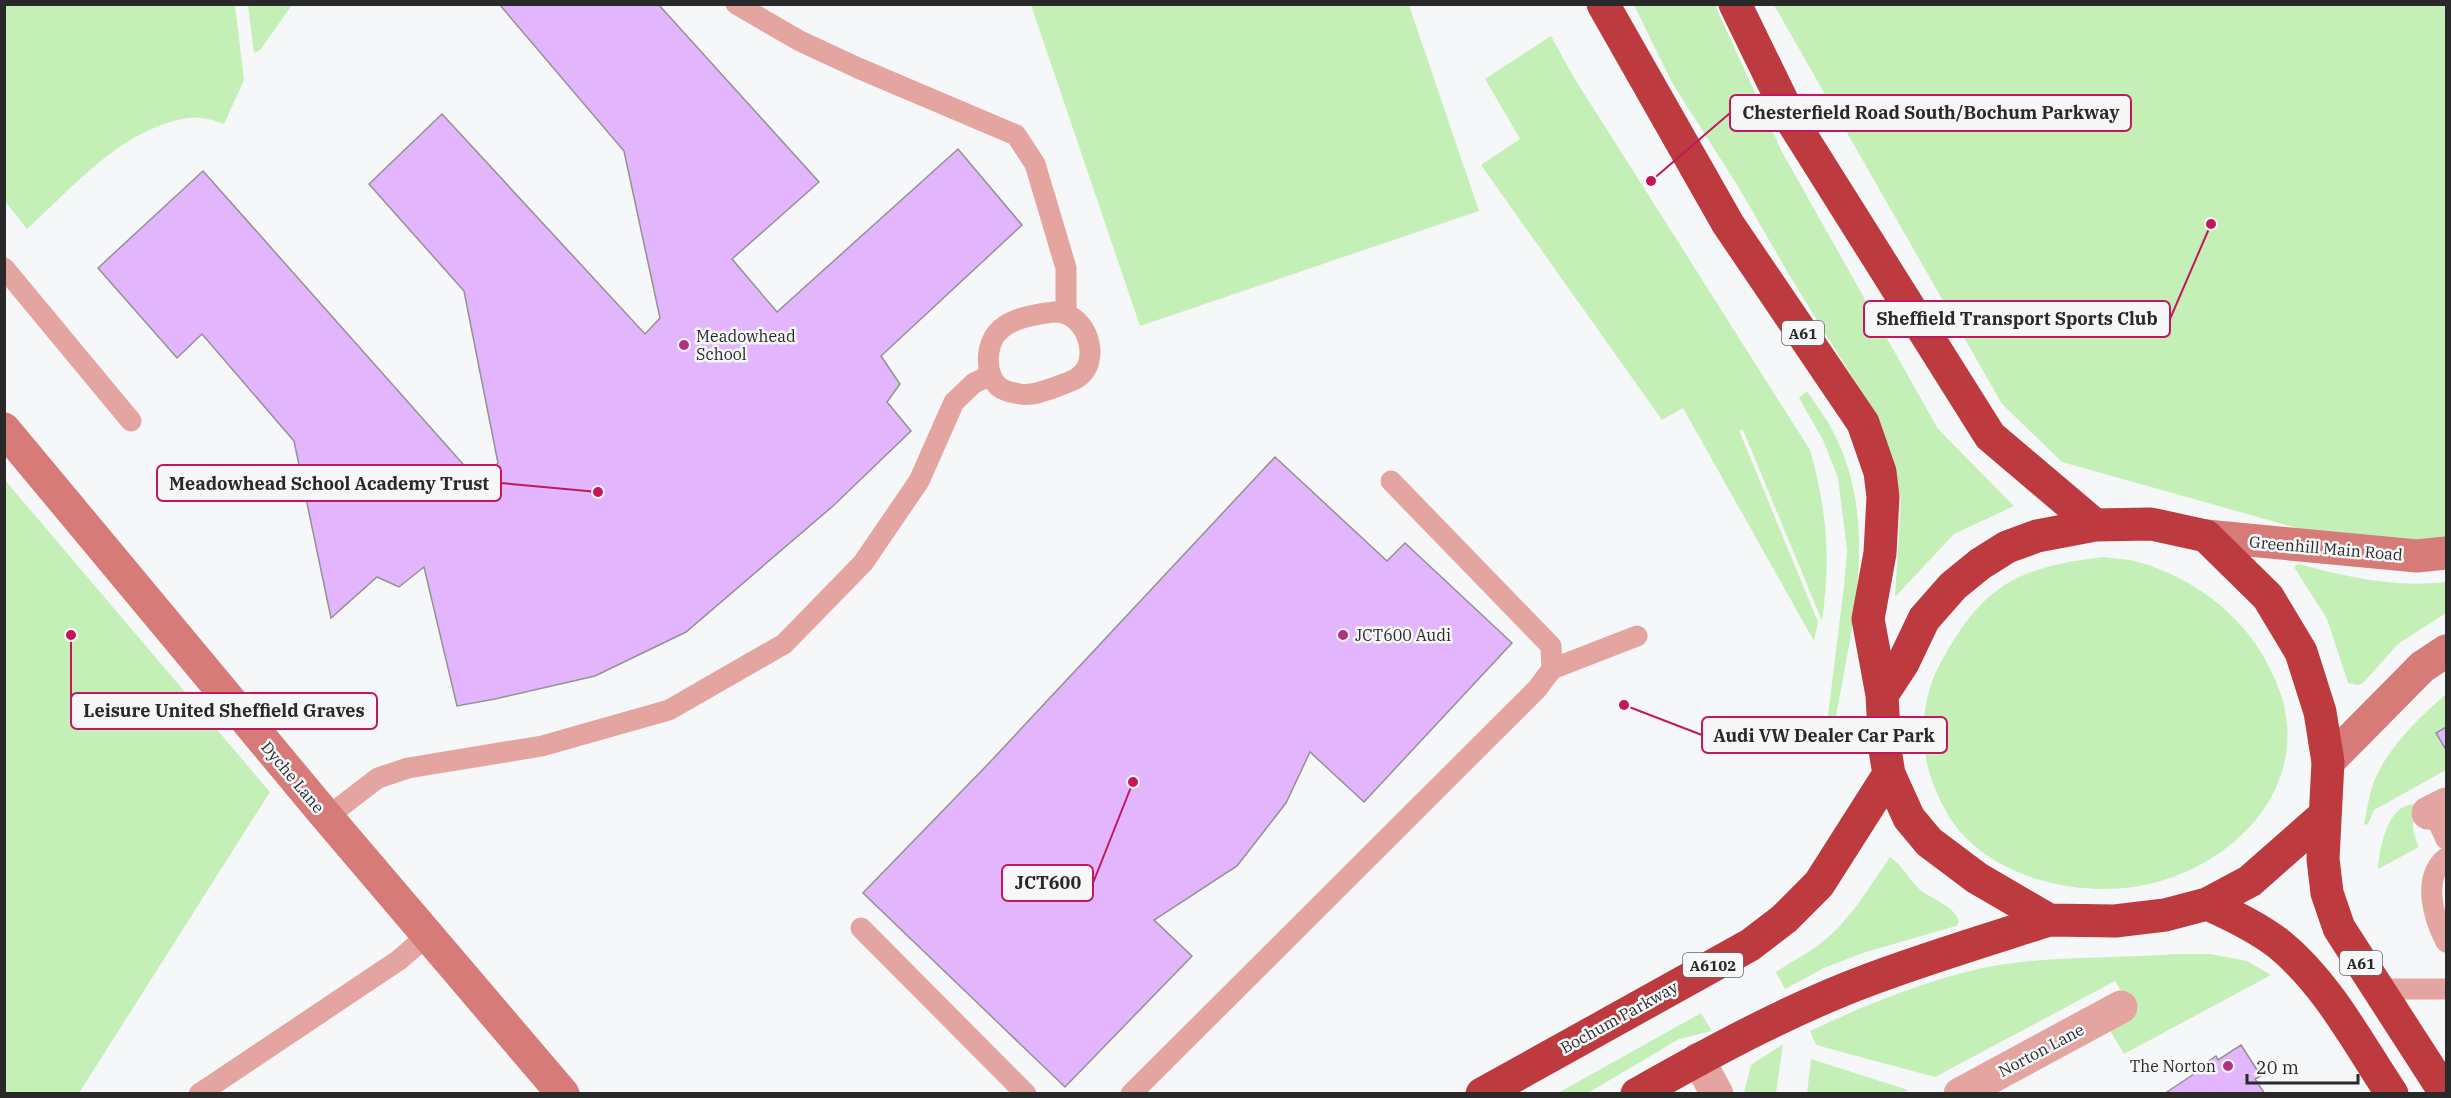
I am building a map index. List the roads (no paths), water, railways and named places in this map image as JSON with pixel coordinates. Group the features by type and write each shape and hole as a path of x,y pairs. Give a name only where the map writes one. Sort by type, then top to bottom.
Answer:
{"highway":[{"name":"A61","path":"1603,4 1728,224 1863,423 1880,472 1883,497 1880,552 1868,619 1882,695"},
{"path":"1735,4 1792,121 1990,436 2095,525"},
{"path":"1637,1094 1698,1059 1783,1016 1871,979 2049,920 2115,921 2165,915 2207,904 2250,881 2325,816 2328,762 2320,712 2301,652 2268,597 2206,537 2151,524 2095,525 2037,537 2007,547 1980,564 1953,586 1924,619 1903,663 1882,695 1885,750 1889,774 1909,818 1929,842 1977,878 2049,920"},
{"name":"Bochum Parkway","path":"1482,1094 1750,945 1784,919 1819,884 1889,774"},
{"name":"A61","path":"2325,816 2323,859 2330,905 2339,928 2446,1094"},
{"name":"A61","path":"2207,904 2253,927 2278,944 2304,967 2336,1009 2392,1094"}],"street":[{"name":"Dyche Lane","path":"4,429 327,817 563,1094"},
{"name":"Greenhill Main Road","path":"2206,537 2417,556 2446,554"},
{"path":"2328,762 2422,667 2446,651"},
{"name":"Norton Lane","path":"1960,1094 2121,1007"},
{"path":"1698,1059 1717,1094"}],"lane":[{"path":"736,4 800,41 1016,135 1035,164 1066,268 1066,314"},
{"path":"4,268 131,421"},
{"path":"1053,312 1066,314 1078,322 1087,336 1091,352 1087,365 1078,377 1046,391 1024,394 999,387 991,375 988,357 992,339 1000,329 1033,315 1053,312"},
{"path":"327,817 378,778 408,768 542,746 669,710 784,644 863,563 919,481 954,402 974,384 991,375"},
{"path":"1391,481 1551,646 1552,669"},
{"path":"1131,1094 1538,689 1552,669 1637,636"},
{"path":"2446,858 2435,874 2432,888 2433,908 2438,927 2446,942"},
{"path":"861,928 1026,1094"},
{"path":"199,1094 399,960 429,934"},
{"path":"2377,989 2446,989"}],"place":[{"name":"Chesterfield Road South/Bochum Parkway","path":"1651,181"},
{"name":"Sheffield Transport Sports Club","path":"2211,224"},
{"name":"Meadowhead School","path":"684,345"},
{"name":"Meadowhead School Academy Trust","path":"598,492"},
{"name":"Leisure United Sheffield Graves","path":"71,635"},
{"name":"JCT600 Audi","path":"1343,635"},
{"name":"Audi VW Dealer Car Park","path":"1624,705"},
{"name":"JCT600","path":"1133,782"},
{"name":"The Norton","path":"2228,1066"}]}
